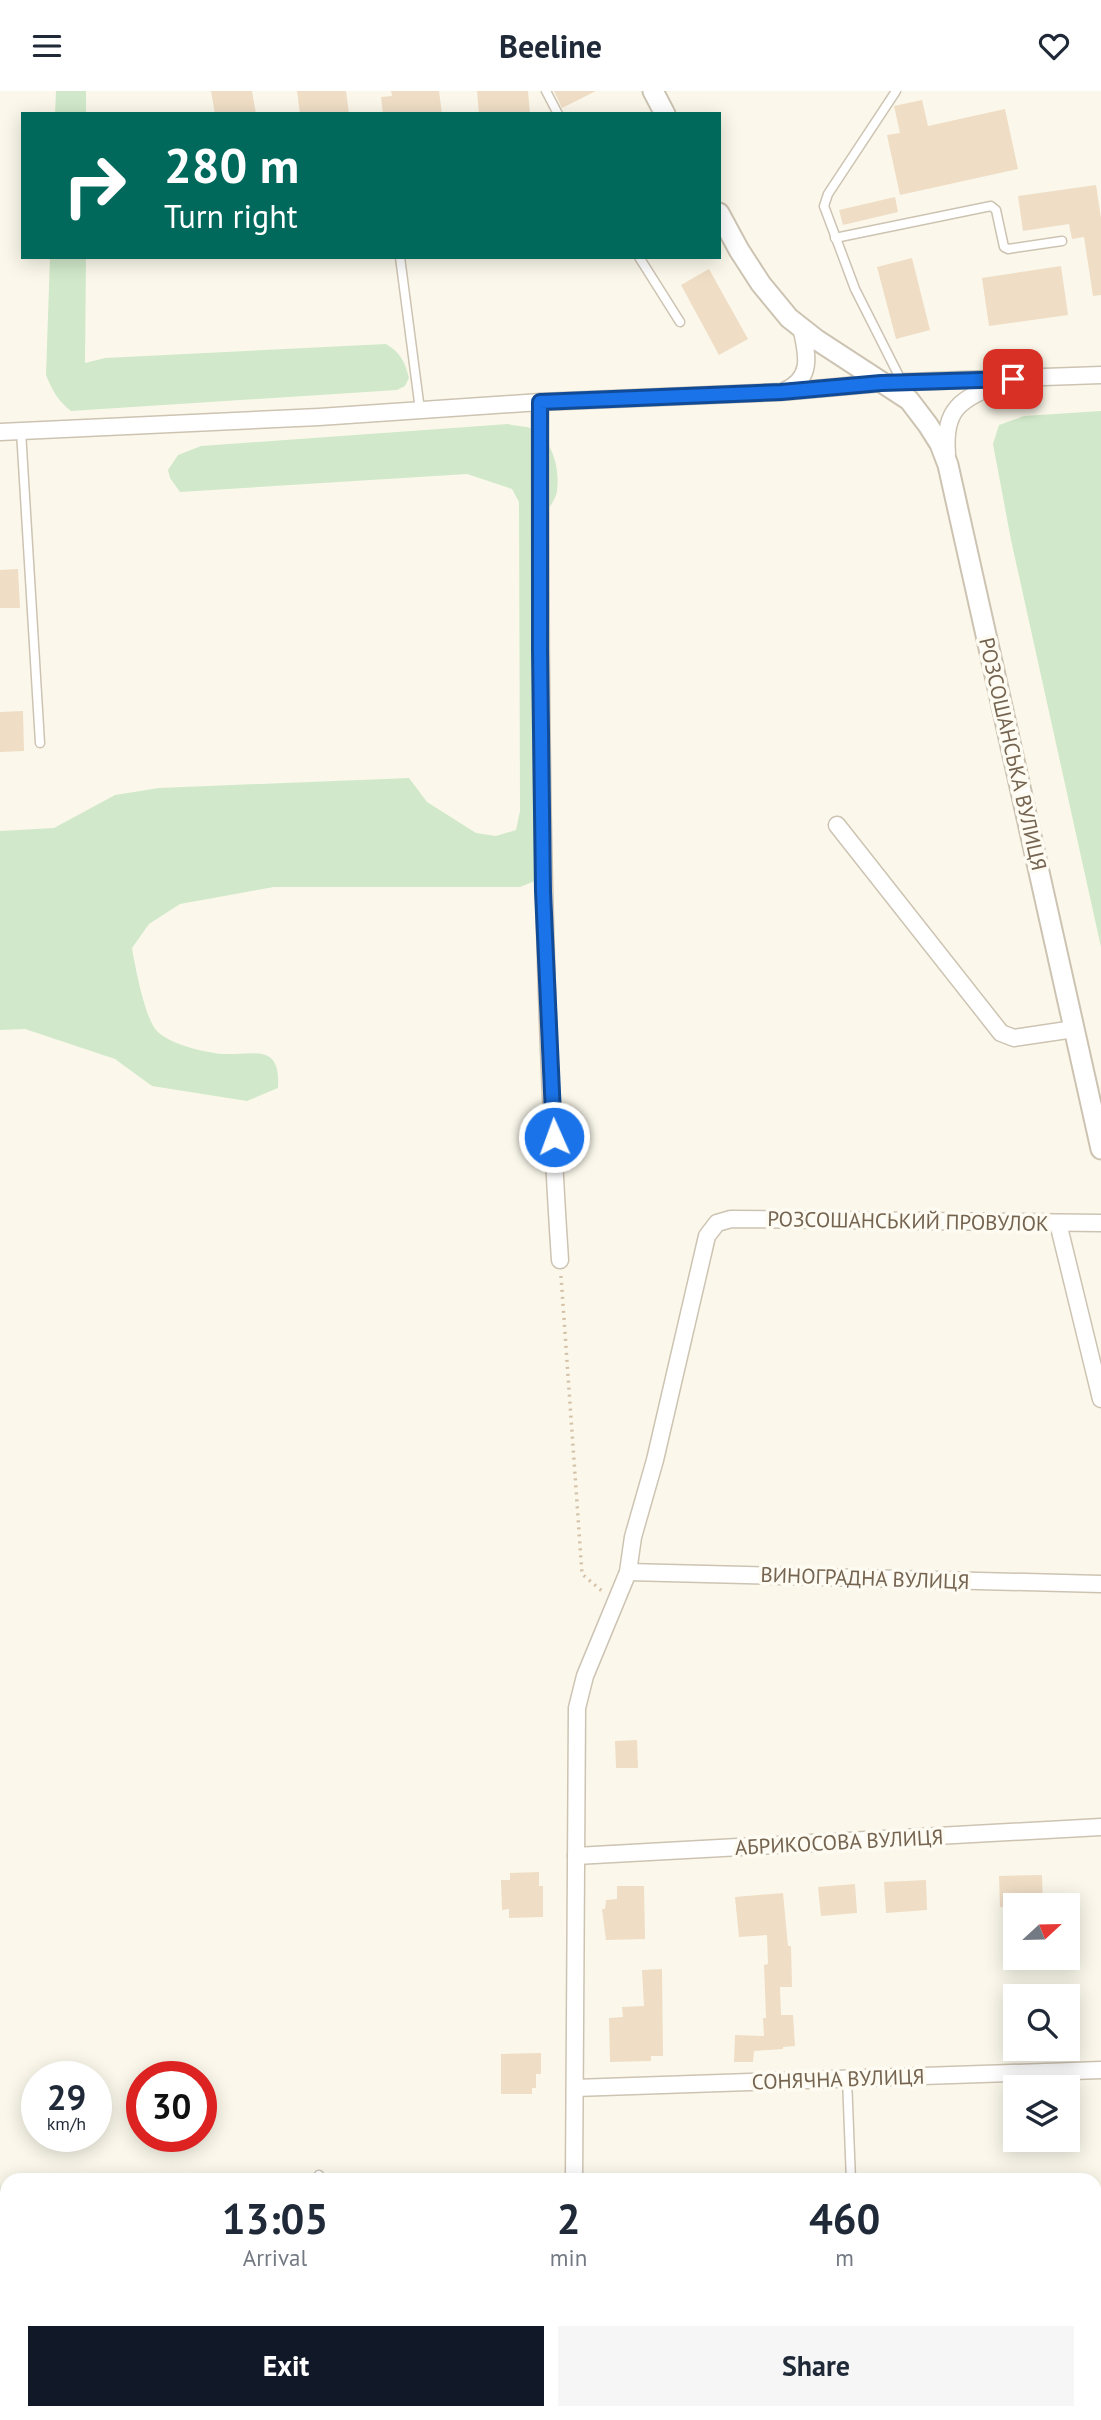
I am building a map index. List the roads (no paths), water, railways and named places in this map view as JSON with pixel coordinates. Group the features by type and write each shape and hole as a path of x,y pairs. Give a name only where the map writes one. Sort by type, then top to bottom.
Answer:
{"street":[{"path":"653,91 664,112"},
{"name":"РОЗСОШАНСЬКА ВУЛИЦЯ","path":"721,217 761,284 789,318 881,383 906,391 940,444 948,465 1101,1149"},
{"path":"781,392 794,386 803,377 806,364 802,327"},
{"path":"906,391 1013,379 1101,375"},
{"path":"948,465 947,425 953,413 979,392 1013,379"},
{"path":"0,432 540,402 781,392 881,383"},
{"path":"540,402 544,905 560,1260"},
{"path":"837,825 1001,1033 1014,1038 1074,1029"},
{"name":"РОЗСОШАНСЬКИЙ ПРОВУЛОК","path":"628,1571 633,1537 707,1236 717,1223 731,1219 1101,1223"},
{"path":"1058,1223 1101,1399"},
{"path":"575,2173 577,1708 585,1676 628,1571"},
{"name":"ВИНОГРАДНА ВУЛИЦЯ","path":"628,1571 1101,1584"},
{"name":"АБРИКОСОВА ВУЛИЦЯ","path":"576,1856 1101,1827"},
{"name":"СОНЯЧНА ВУЛИЦЯ","path":"575,2088 1101,2070"}],"lane":[{"path":"546,91 557,112"},
{"path":"897,91 828,194 824,206 856,289 906,391"},
{"path":"835,238 991,205 996,210 1004,247 1008,249 1062,241"},
{"path":"400,259 420,410"},
{"path":"640,259 680,322"},
{"path":"21,431 40,743"},
{"path":"847,2078 851,2173"}]}
